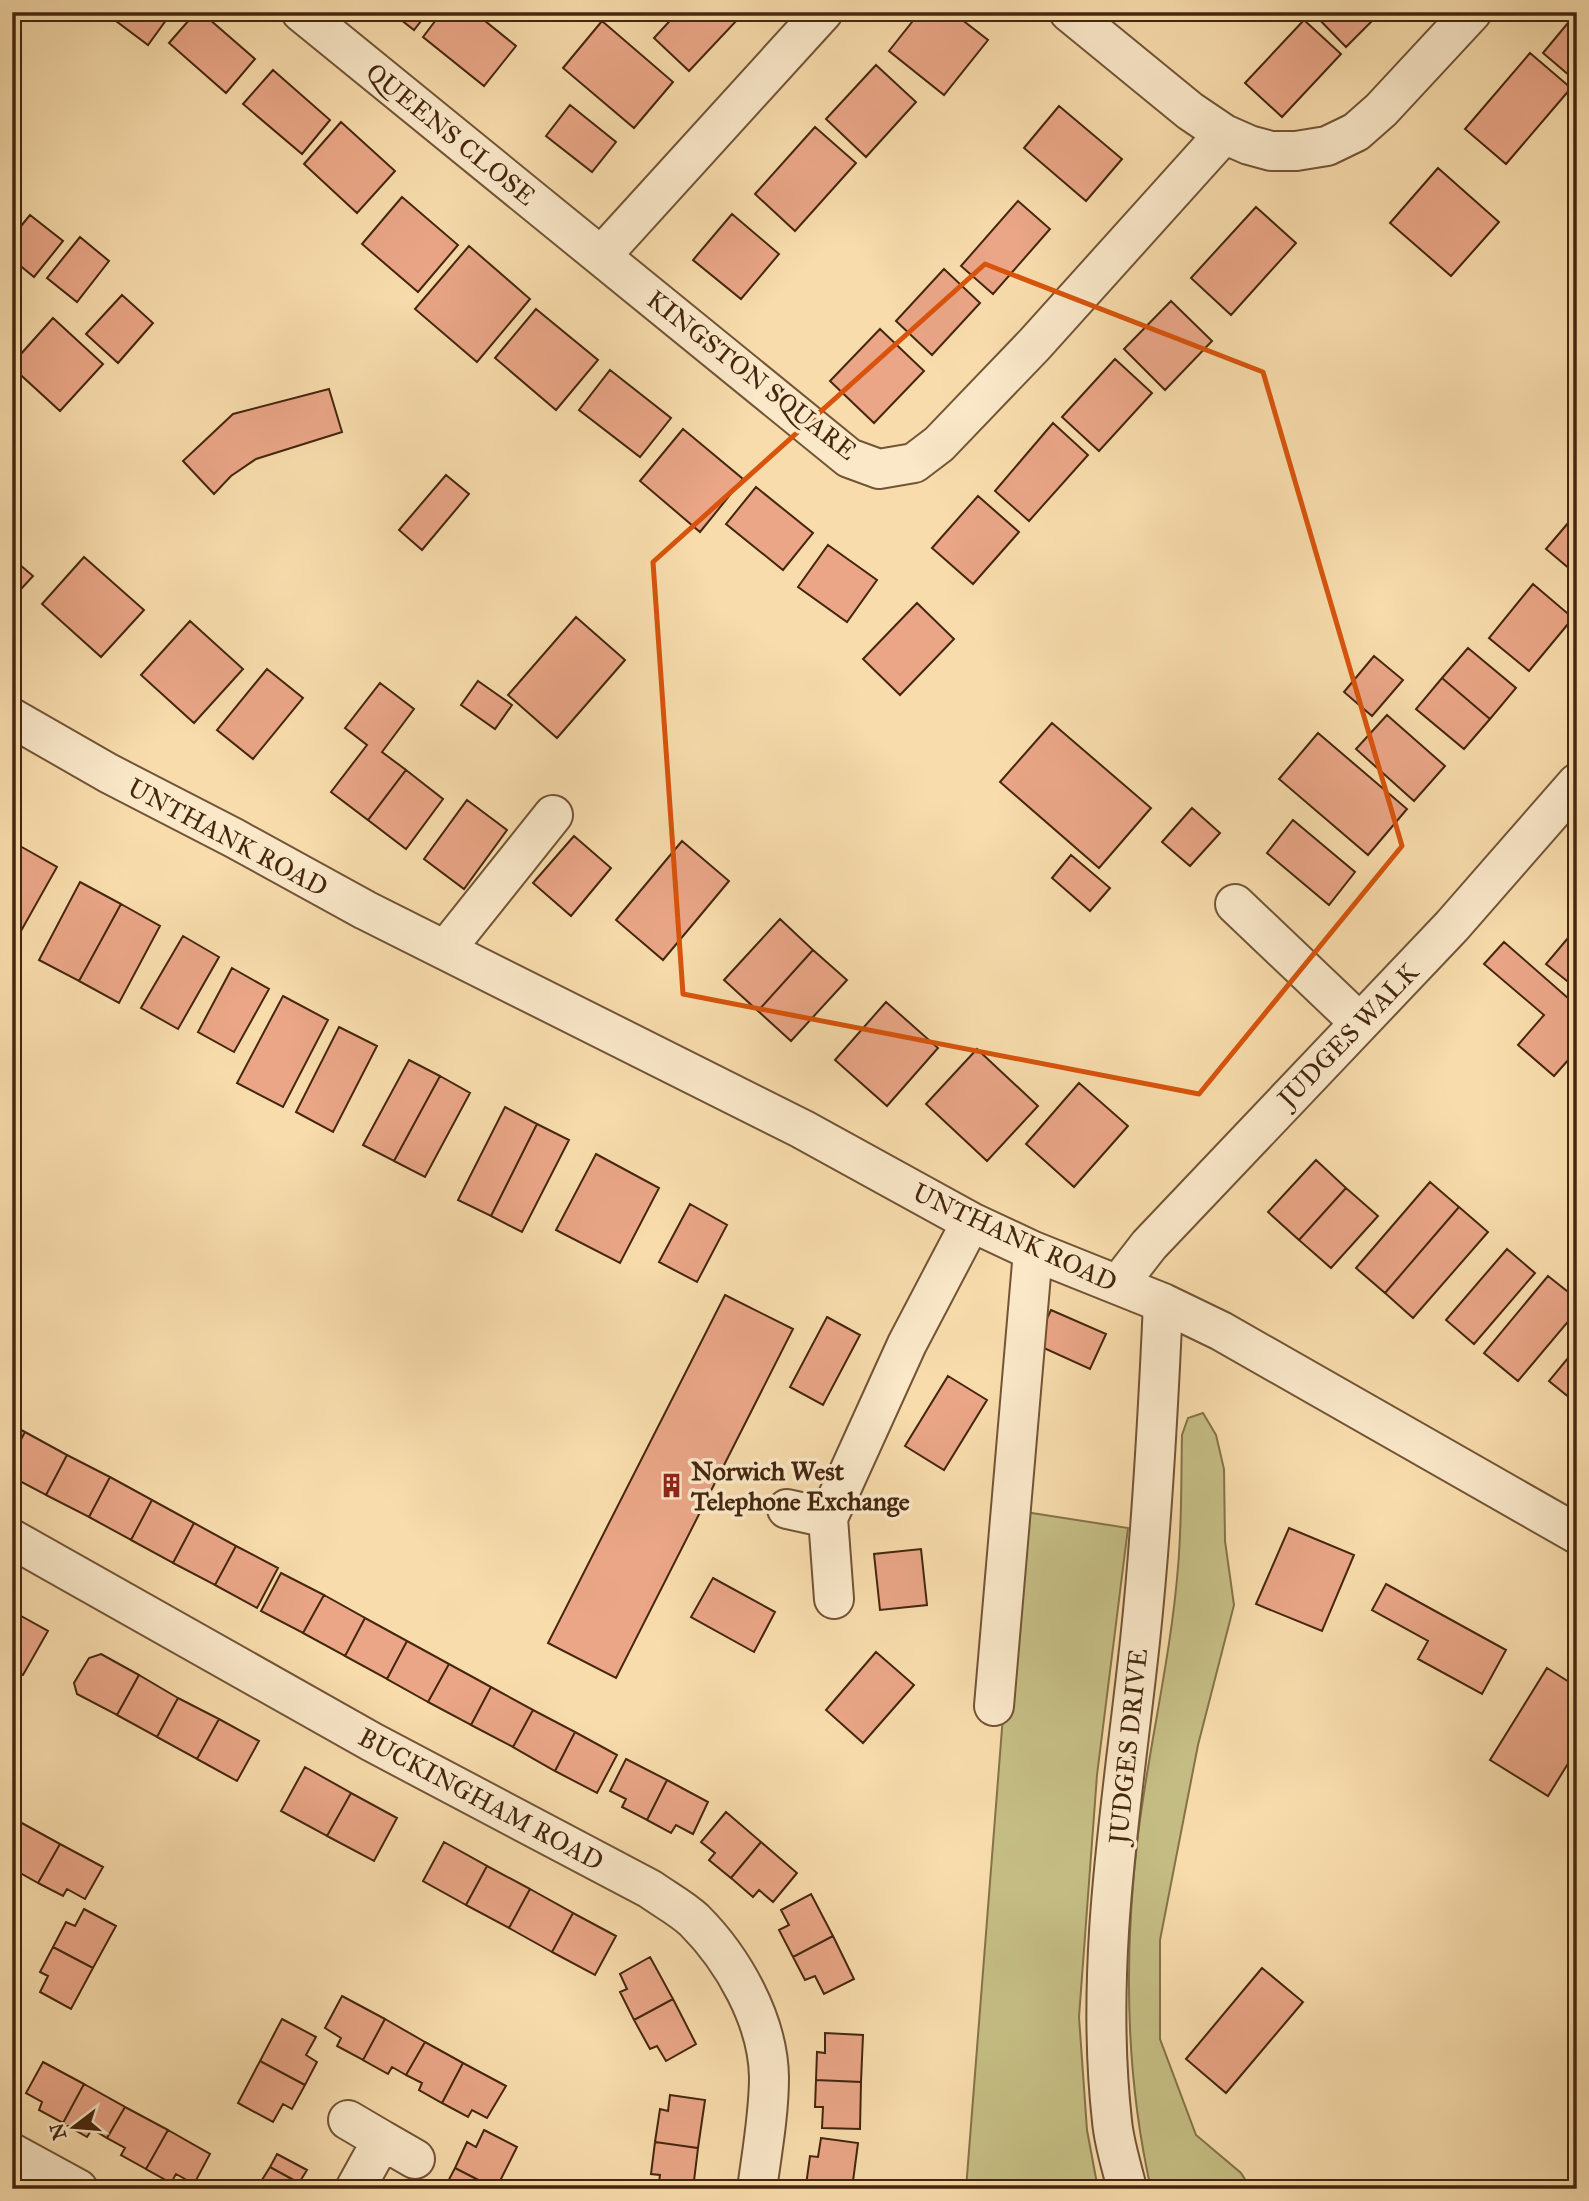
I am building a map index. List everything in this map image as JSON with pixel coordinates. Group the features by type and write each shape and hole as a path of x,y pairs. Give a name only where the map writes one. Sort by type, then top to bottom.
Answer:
{"street":[{"name":"QUEENS CLOSE","path":"300,12 602,255"},
{"path":"602,255 823,12"},
{"path":"1069,12 1190,111 1224,134 1271,151 1296,151 1327,146 1356,132 1381,110 1472,12"},
{"name":"KINGSTON SQUARE","path":"602,255 849,458 879,468 914,463 939,444 1034,345 1224,134"},
{"name":"UNTHANK ROAD","path":"12,718 108,773 365,910 802,1129 971,1222 1033,1251 1163,1303 1221,1331 1577,1534"},
{"name":"JUDGES WALK","path":"1118,1285 1149,1245 1452,926 1577,783"},
{"path":"446,949 553,815"},
{"path":"1235,904 1360,1023"},
{"path":"834,1599 828,1518 907,1344 971,1222"},
{"path":"994,1706 1033,1251"},
{"name":"JUDGES DRIVE","path":"1127,2189 1112,2123 1105,2003 1112,1891 1140,1637 1163,1303"},
{"path":"787,1509 828,1518"},
{"name":"BUCKINGHAM ROAD","path":"12,1539 372,1742 650,1889 692,1918 723,1951 748,1996 761,2030 769,2074 766,2130 757,2189"},
{"path":"348,2120 415,2159"},
{"path":"355,2189 382,2140"},
{"path":"12,2153 78,2189"}],"highlighted area":[{"path":"985,264 1263,372 1402,846 1199,1094 683,994 653,562"}],"shaded area":[{"path":"1203,1413 1216,1435 1224,1469 1225,1541 1234,1605 1198,1745 1160,1940 1160,2039 1196,2135 1241,2173 1251,2189 1151,2189 1142,2146 1132,2057 1129,1968 1133,1879 1175,1601 1180,1534 1182,1435 1188,1418"},
{"path":"1019,1511 1128,1528 1097,1775 1079,2017 1087,2130 1098,2189 966,2189"}],"building":[{"path":"104,12 172,12 148,45"},
{"path":"196,12 201,12 255,59 226,93 169,43"},
{"path":"391,12 428,12 414,30"},
{"path":"442,12 474,12 516,46 484,86 423,37"},
{"path":"678,12 734,12 739,18 689,71 654,38"},
{"path":"920,12 952,12 988,40 944,95 889,51"},
{"path":"1312,12 1381,12 1346,47"},
{"path":"1577,12 1577,82 1543,53"},
{"path":"1304,20 1341,54 1282,117 1245,83"},
{"path":"602,21 673,82 634,128 563,68"},
{"path":"1530,53 1571,88 1506,164 1465,129"},
{"path":"876,65 916,102 866,157 826,119"},
{"path":"273,70 330,120 302,154 243,104"},
{"path":"570,105 616,142 592,172 546,136"},
{"path":"1059,106 1122,159 1086,201 1024,148"},
{"path":"341,122 395,171 357,213 304,164"},
{"path":"815,127 856,163 795,231 755,194"},
{"path":"1438,168 1499,222 1451,276 1390,223"},
{"path":"402,197 458,245 418,292 362,244"},
{"path":"1018,201 1050,229 993,294 961,266"},
{"path":"1256,207 1296,243 1231,315 1191,278"},
{"path":"732,214 779,254 741,299 693,260"},
{"path":"30,215 63,241 34,277 12,259 12,237"},
{"path":"80,237 109,261 77,302 47,278"},
{"path":"469,246 530,299 477,362 415,309"},
{"path":"944,269 980,303 932,355 896,321"},
{"path":"122,295 153,323 118,363 86,334"},
{"path":"1171,301 1212,341 1165,390 1124,349"},
{"path":"536,309 598,360 556,410 495,358"},
{"path":"53,318 103,364 60,411 12,367"},
{"path":"880,329 924,371 874,423 830,381"},
{"path":"1115,359 1152,393 1099,451 1062,417"},
{"path":"610,370 671,418 640,457 579,410"},
{"path":"329,389 342,432 256,459 231,476 214,494 183,461 233,414"},
{"path":"1053,423 1088,455 1029,521 995,491"},
{"path":"683,429 743,479 700,532 640,481"},
{"path":"446,475 469,494 422,550 399,530"},
{"path":"756,487 813,533 783,570 726,524"},
{"path":"978,496 1019,532 973,584 932,548"},
{"path":"1574,516 1577,519 1577,575 1546,549"},
{"path":"828,545 877,580 847,622 798,587"},
{"path":"84,557 144,610 101,657 42,604"},
{"path":"12,558 33,576 12,599"},
{"path":"1533,584 1573,618 1529,671 1489,638"},
{"path":"917,603 954,639 900,695 863,659"},
{"path":"576,617 625,660 557,738 508,695"},
{"path":"190,621 243,669 194,723 141,675"},
{"path":"1468,648 1516,688 1490,719 1442,678"},
{"path":"1374,656 1403,680 1372,716 1344,692"},
{"path":"267,669 303,698 253,759 217,730"},
{"path":"1442,678 1490,719 1464,749 1416,709"},
{"path":"478,681 512,705 495,729 461,705"},
{"path":"380,683 414,709 382,752 406,770 368,820 331,792 367,745 345,728"},
{"path":"1387,715 1445,766 1414,801 1356,749"},
{"path":"1052,723 1151,808 1099,868 1000,782"},
{"path":"1318,733 1407,809 1368,855 1279,779"},
{"path":"406,770 443,799 406,849 368,820"},
{"path":"467,800 507,830 464,889 424,859"},
{"path":"1192,808 1220,833 1190,866 1162,842"},
{"path":"1293,820 1355,872 1329,905 1267,853"},
{"path":"574,836 611,868 571,916 533,883"},
{"path":"682,841 729,881 663,960 616,920"},
{"path":"12,842 20,846 12,860"},
{"path":"20,846 57,867 12,947 12,860"},
{"path":"1071,855 1110,888 1090,911 1052,878"},
{"path":"80,882 121,904 79,981 39,960"},
{"path":"121,904 160,926 119,1003 79,981"},
{"path":"780,919 813,950 758,1011 724,980"},
{"path":"1577,927 1577,945 1568,938"},
{"path":"183,936 219,957 178,1029 141,1008"},
{"path":"1568,938 1577,945 1577,989 1546,964"},
{"path":"1504,942 1577,1006 1577,1050 1554,1076 1518,1045 1544,1015 1484,964"},
{"path":"813,950 847,980 791,1041 758,1011"},
{"path":"232,968 269,989 234,1052 198,1032"},
{"path":"283,996 328,1020 283,1107 237,1083"},
{"path":"886,1002 938,1048 887,1106 835,1060"},
{"path":"339,1027 377,1046 333,1132 296,1112"},
{"path":"977,1049 1038,1106 987,1161 926,1104"},
{"path":"409,1060 440,1076 394,1161 363,1145"},
{"path":"440,1076 470,1093 425,1177 394,1161"},
{"path":"1079,1083 1128,1126 1074,1187 1026,1144"},
{"path":"505,1107 537,1124 491,1216 458,1200"},
{"path":"537,1124 569,1140 522,1232 491,1216"},
{"path":"596,1154 659,1188 620,1263 556,1230"},
{"path":"1316,1160 1346,1188 1299,1240 1268,1212"},
{"path":"1430,1182 1459,1207 1385,1293 1356,1268"},
{"path":"1346,1188 1378,1216 1331,1268 1299,1240"},
{"path":"690,1204 727,1225 697,1282 659,1262"},
{"path":"1459,1207 1488,1232 1413,1318 1385,1293"},
{"path":"1507,1249 1535,1273 1474,1344 1446,1320"},
{"path":"1548,1276 1577,1299 1577,1311 1518,1381 1484,1353"},
{"name":"Norwich West Telephone Exchange","path":"725,1295 793,1329 616,1678 548,1643"},
{"path":"1051,1310 1106,1334 1090,1369 1035,1344"},
{"path":"827,1317 860,1335 823,1405 790,1387"},
{"path":"1577,1347 1577,1401 1576,1403 1549,1381"},
{"path":"948,1376 987,1400 944,1470 905,1446"},
{"path":"12,1425 25,1432 12,1456"},
{"path":"25,1432 67,1455 46,1495 12,1477 12,1456"},
{"path":"67,1455 110,1477 89,1517 46,1495"},
{"path":"110,1477 152,1500 131,1540 89,1517"},
{"path":"152,1500 194,1523 173,1563 131,1540"},
{"path":"194,1523 236,1546 215,1585 173,1563"},
{"path":"1289,1528 1354,1555 1322,1631 1256,1604"},
{"path":"236,1546 278,1568 257,1608 215,1585"},
{"path":"921,1549 927,1605 880,1610 874,1554"},
{"path":"281,1573 324,1595 303,1633 261,1611"},
{"path":"713,1578 775,1612 754,1652 691,1617"},
{"path":"1386,1584 1506,1650 1482,1694 1418,1659 1428,1641 1372,1610"},
{"path":"324,1595 365,1618 345,1656 303,1633"},
{"path":"12,1611 48,1631 23,1675 12,1669"},
{"path":"365,1618 407,1641 387,1679 345,1656"},
{"path":"407,1641 449,1664 428,1702 387,1679"},
{"path":"876,1652 914,1685 863,1743 826,1710"},
{"path":"101,1654 139,1675 117,1715 77,1694 74,1683 89,1658"},
{"path":"449,1664 491,1687 471,1725 428,1702"},
{"path":"1547,1668 1577,1687 1577,1749 1548,1796 1490,1760"},
{"path":"139,1675 178,1698 157,1737 117,1715"},
{"path":"491,1687 533,1710 513,1747 471,1725"},
{"path":"178,1698 219,1719 197,1759 157,1737"},
{"path":"533,1710 575,1732 555,1771 513,1747"},
{"path":"219,1719 259,1741 237,1781 197,1759"},
{"path":"575,1732 617,1755 597,1793 555,1771"},
{"path":"626,1759 667,1780 647,1820 622,1807 626,1799 610,1791"},
{"path":"305,1767 351,1793 327,1836 281,1811"},
{"path":"667,1780 708,1802 693,1834 676,1825 671,1833 647,1820"},
{"path":"351,1793 397,1818 374,1861 327,1836"},
{"path":"726,1812 761,1842 731,1878 709,1860 715,1853 701,1842"},
{"path":"12,1818 20,1822 12,1837"},
{"path":"20,1822 60,1844 38,1883 15,1870 18,1863 12,1860 12,1837"},
{"path":"444,1842 487,1866 466,1905 423,1881"},
{"path":"761,1842 797,1873 773,1902 759,1890 753,1897 731,1878"},
{"path":"60,1844 103,1867 85,1899 67,1889 63,1896 38,1883"},
{"path":"487,1866 530,1889 509,1928 466,1905"},
{"path":"530,1889 573,1913 552,1952 509,1928"},
{"path":"811,1894 833,1936 793,1957 779,1930 789,1925 781,1910"},
{"path":"84,1909 116,1926 93,1968 53,1947 66,1922 75,1926"},
{"path":"573,1913 616,1936 595,1975 552,1952"},
{"path":"833,1936 854,1979 824,1994 815,1976 805,1980 793,1957"},
{"path":"53,1947 93,1968 71,2009 40,1992 48,1976 40,1972"},
{"path":"650,1957 673,1999 634,2020 620,1992 627,1989 620,1974"},
{"path":"1262,1968 1303,2002 1226,2093 1186,2059"},
{"path":"342,1996 385,2019 363,2060 337,2046 341,2038 325,2028"},
{"path":"673,1999 696,2044 666,2061 657,2046 650,2049 634,2020"},
{"path":"282,2019 316,2037 306,2055 317,2062 305,2085 260,2061"},
{"path":"385,2019 425,2042 406,2075 392,2067 388,2074 363,2060"},
{"path":"825,2033 863,2035 861,2082 816,2080 817,2052 825,2053"},
{"path":"425,2042 463,2063 442,2103 419,2090 422,2083 406,2075"},
{"path":"260,2061 305,2085 292,2109 283,2104 273,2122 238,2103"},
{"path":"43,2062 84,2084 63,2123 39,2110 42,2102 26,2093"},
{"path":"463,2063 506,2086 487,2118 472,2110 468,2117 442,2103"},
{"path":"816,2080 861,2082 860,2129 822,2128 823,2107 815,2107"},
{"path":"84,2084 125,2107 107,2138 92,2129 87,2137 63,2123"},
{"path":"670,2095 705,2100 698,2148 655,2142 660,2109 668,2111"},
{"path":"125,2107 168,2130 146,2169 121,2155 125,2148 107,2138"},
{"path":"168,2130 210,2154 194,2184 176,2174 171,2183 146,2169"},
{"path":"484,2130 517,2147 496,2189 455,2168 467,2142 476,2147"},
{"path":"821,2138 858,2143 852,2189 806,2185 810,2156 818,2157"},
{"path":"655,2142 698,2148 693,2189 658,2189 660,2175 651,2174"},
{"path":"277,2154 307,2170 299,2183 270,2167"},
{"path":"270,2167 299,2183 296,2189 278,2189 262,2180"},
{"path":"455,2168 496,2189 444,2189"},
{"path":"262,2180 278,2189 257,2189"},
{"path":"806,2185 839,2189 806,2189"}],"place":[{"name":"Norwich West Telephone Exchange","path":"671,1486"}]}
